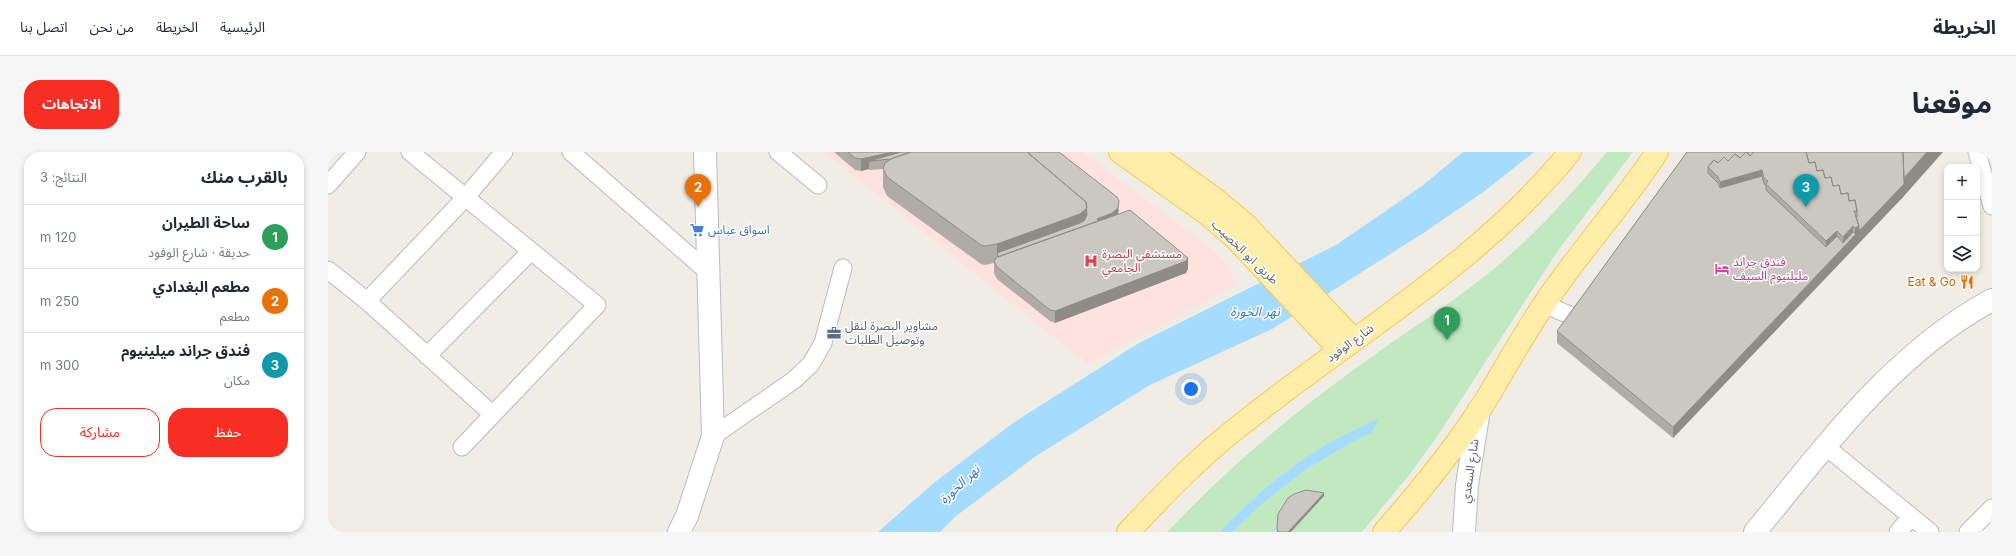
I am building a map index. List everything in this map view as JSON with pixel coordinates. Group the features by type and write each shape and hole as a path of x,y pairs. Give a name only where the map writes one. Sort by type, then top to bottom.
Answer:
{"main road":[{"name":"طريق ابو الخصيب","path":"1120,152 1216,221 1248,251 1275,268"},
{"name":"طريق ابو الخصيب","path":"1150,152 1231,212 1275,268 1347,345"},
{"name":"شارع الوفود","path":"1128,532 1199,459 1242,423 1438,279 1479,246 1540,186 1570,152"},
{"path":"1384,532 1428,480 1479,410 1544,304 1657,152"}],"street":[{"path":"331,177 357,152"},
{"path":"410,152 598,305 462,447"},
{"path":"367,301 465,198 504,152"},
{"path":"571,152 707,271"},
{"path":"679,532 687,516 713,436 707,271 705,152"},
{"path":"778,152 818,185"},
{"path":"1977,152 1992,206"},
{"path":"427,356 531,251"},
{"path":"713,436 794,380 811,364 823,343 843,268"},
{"path":"328,270 367,301 492,414"},
{"path":"1755,532 1825,446 1889,376 1918,350 1948,327 1992,300"},
{"path":"1544,304 1596,328"},
{"name":"شارع السعدي","path":"1464,532 1467,485 1479,410"},
{"path":"1825,446 1930,532"},
{"path":"1968,532 1992,508"},
{"path":"1898,532 1911,517"}],"shaded area":[{"name":"مستشفى البصرة الجامعي","path":"824,152 1082,152 1218,254 1228,267 1237,285 1087,364"}],"green space":[{"path":"1607,152 1633,152 1557,252 1436,438 1410,474 1362,532 1167,532 1212,487 1281,426 1330,387 1462,294 1496,267 1554,212"}],"water":[{"name":"نهر الخورة","path":"1463,152 1534,152 1486,190 1425,232 1272,329 1150,385 1036,456 956,516 940,532 878,532 935,482 1013,423 1139,343 1336,245 1422,186"},
{"path":"1379,419 1371,433 1352,442 1308,468 1259,506 1232,532 1220,532 1255,497 1293,466 1335,440"}],"building":[{"path":"848,152 893,152 861,159 855,158"},
{"path":"901,152 911,152 891,159 869,161"},
{"path":"911,152 1027,152 1086,202 1087,208 1080,214 997,244 985,246 981,245 887,177 883,169 885,163 893,158"},
{"path":"1027,152 1059,152 1117,197 1119,201 1118,208 1112,213 1097,219 1098,221 998,257 997,253 1080,223 1084,221 1087,215 1086,202"},
{"name":"فندق جراند مليلنيوم السيف","path":"1687,152 1746,152 1740,158 1735,154 1728,161 1724,157 1718,163 1714,160 1708,167 1708,173 1718,183 1720,188 1762,176 1764,184 1766,185 1766,190 1826,247 1837,236 1843,243 1853,232 1856,234 1673,427 1557,331"},
{"path":"1746,152 1750,156 1754,152 1806,152 1809,163 1815,162 1817,171 1823,170 1825,178 1831,177 1833,186 1839,185 1841,194 1848,193 1849,201 1855,200 1857,211 1854,211 1859,226 1855,228 1853,226 1843,237 1837,231 1826,241 1766,184 1768,181 1764,178 1762,170 1720,182 1718,177 1708,167 1714,160 1718,163 1724,157 1728,161 1735,154 1740,158"},
{"path":"1747,152 1754,152 1750,156"},
{"path":"1806,152 1903,152 1904,184 1859,231 1855,200 1849,201 1848,193 1841,194 1839,185 1833,186 1831,177 1825,178 1823,170 1817,171 1815,162 1809,163"},
{"path":"1903,152 1927,152 1904,178"},
{"path":"1130,210 1188,258 1186,261 1055,311 1050,310 997,267 994,261 997,257"},
{"path":"1306,490 1324,493 1288,532 1278,532 1278,514 1288,498 1294,494"}],"place":[{"name":"مطعم البغدادي","path":"698,207"},
{"name":"فندق جراند ميلينيوم","path":"1806,207"},
{"name":"اسواق عباس","path":"697,230"},
{"name":"مستشفى البصرة الجامعي","path":"1091,261"},
{"name":"فندق جراند مليلنيوم السيف","path":"1722,269"},
{"name":"Eat & Go","path":"1967,282"},
{"name":"مشاوير البصرة لنقل وتوصيل الطلبات","path":"834,333"},
{"name":"ساحة الطيران","path":"1447,340"}]}
